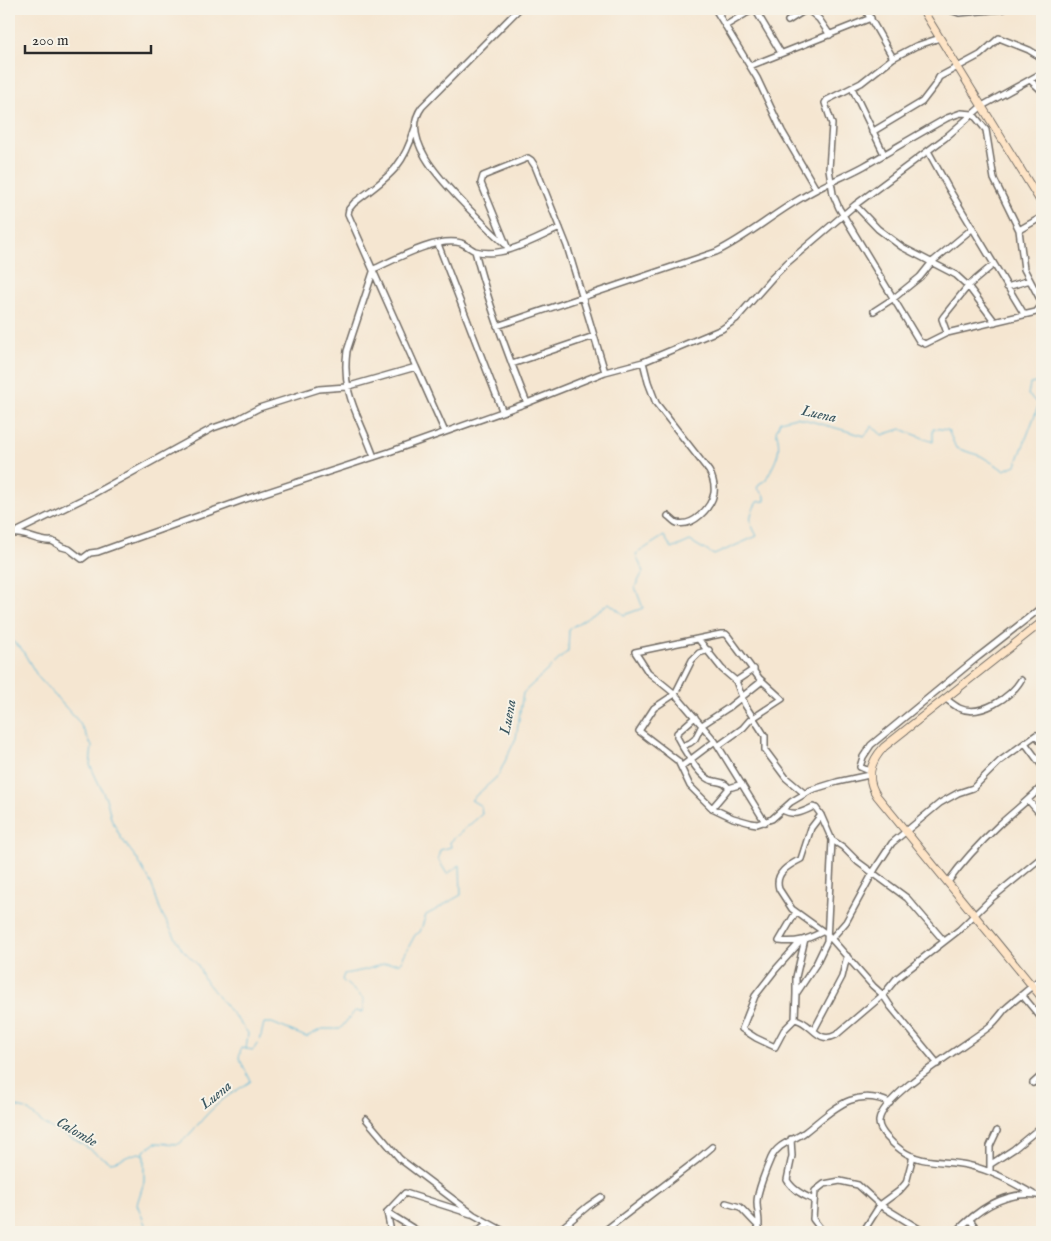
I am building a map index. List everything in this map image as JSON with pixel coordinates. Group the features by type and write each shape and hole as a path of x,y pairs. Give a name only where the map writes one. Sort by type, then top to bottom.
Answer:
{"main road":[{"path":"922,9 1042,204"},
{"path":"1042,622 884,747 872,762 869,773 873,790 1042,998"}],"street":[{"path":"445,432 348,211 354,203 398,167 408,150 419,111 422,107 519,9"},
{"path":"715,9 750,66 787,139 816,189"},
{"path":"719,14 724,9"},
{"path":"740,9 745,14"},
{"path":"788,21 807,9 819,19 830,36"},
{"path":"865,9 893,58"},
{"path":"947,9 959,13 1003,9"},
{"path":"725,26 753,10 756,11 781,53"},
{"path":"750,66 830,36 871,18"},
{"path":"940,38 916,46 893,58 852,88 827,100 825,103 832,124 829,169 833,194 839,208 919,341 925,344 947,333 1036,312 1041,306 1041,302 1024,269 1019,230 994,179 986,130 973,114"},
{"path":"872,132 922,102 939,77 980,55 999,38 1029,50 1042,58"},
{"path":"11,534 52,541 69,549 82,559 90,553 98,552 243,500 374,457 502,410 527,403 605,372 643,362 722,330 730,324 787,262 855,205 928,151 982,106 1042,73"},
{"path":"1030,80 1042,91"},
{"path":"852,88 884,154"},
{"path":"497,326 716,252 738,241 766,220 816,189 832,183 947,118 961,114 973,114"},
{"path":"416,127 421,148 440,177 507,247"},
{"path":"928,151 948,189 1024,314"},
{"path":"507,247 481,183 483,176 528,158 535,166 560,228 583,296 605,372"},
{"path":"855,205 878,229 902,247 916,256 949,270 968,286 995,322"},
{"path":"1019,230 1042,216"},
{"path":"374,457 346,387 345,364 347,351 374,269 401,256 449,242 462,244 475,251 493,254 560,228"},
{"path":"874,311 920,277 932,262 973,228"},
{"path":"438,244 502,410"},
{"path":"475,251 482,281 497,326 527,403"},
{"path":"947,333 942,319 968,286 994,264"},
{"path":"1007,287 1030,280"},
{"path":"512,364 594,336"},
{"path":"643,362 656,403 710,471 714,479 714,494 707,508 696,518 688,524 676,523 668,516"},
{"path":"11,534 93,494 214,428 236,420 259,408 320,389 346,387 416,367"},
{"path":"869,773 860,767 863,757 871,745 1042,607"},
{"path":"682,766 692,760 717,743 754,719 782,699 762,681 726,634 672,643 634,652 648,672 675,694 717,743 765,822"},
{"path":"699,640 736,682 741,696 765,736 765,750 786,778 805,794"},
{"path":"708,650 699,653 692,660 675,694 654,708 639,731 678,761 690,786 712,808 733,818 757,824 772,819 805,794 869,773"},
{"path":"736,682 754,669"},
{"path":"946,699 960,709 981,709 1003,700 1021,680"},
{"path":"682,746 695,739 702,725 728,708 762,681"},
{"path":"695,717 677,734 677,737 703,776 710,780 722,782 729,788"},
{"path":"796,994 816,964 829,937 846,922 886,850 898,837 949,798 973,788 1000,761 1036,735 1042,743"},
{"path":"1025,744 1042,764"},
{"path":"712,808 729,788 742,784"},
{"path":"948,882 964,861 994,830 1028,801 1042,786"},
{"path":"1028,801 1042,816"},
{"path":"782,810 790,814 813,808 819,811 832,840 829,937"},
{"path":"821,815 811,828 801,859 781,871 777,885 786,902 829,937 873,986 883,994 891,1007 938,1064"},
{"path":"832,840 907,898 944,941"},
{"path":"795,1019 803,1022 824,1038 836,1035 883,994 896,979 944,941 1042,857"},
{"path":"796,912 779,941 794,942 822,932"},
{"path":"803,940 796,978 795,1019 784,1030 775,1047 742,1029 755,996 776,969 803,940"},
{"path":"814,1030 842,977 847,956"},
{"path":"1042,977 991,1025 911,1083 881,1114 880,1127 901,1150 913,1156 938,1163 968,1165 990,1172 1033,1194 1042,1196"},
{"path":"1022,995 1042,1019"},
{"path":"1033,1083 1042,1075"},
{"path":"758,1230 760,1219 757,1202 762,1181 771,1158 781,1146 805,1132 828,1113 847,1101 875,1097 890,1103"},
{"path":"366,1119 400,1159 474,1215 487,1224 505,1232"},
{"path":"991,1164 1042,1126"},
{"path":"990,1172 990,1146 997,1130"},
{"path":"791,1139 792,1156 787,1180 791,1186 803,1195 814,1200"},
{"path":"603,1232 697,1160 712,1146"},
{"path":"863,1232 880,1205 899,1191 906,1183 913,1156"},
{"path":"823,1232 813,1219 816,1191 818,1187 824,1184 846,1182 858,1185 880,1205 924,1232"},
{"path":"387,1212 405,1193 474,1215"},
{"path":"956,1232 987,1206 998,1200 1017,1195 1033,1194"},
{"path":"557,1232 601,1197"},
{"path":"726,1203 740,1207 758,1230"},
{"path":"387,1212 391,1232"},
{"path":"387,1212 419,1232"},
{"path":"970,1220 977,1232"},
{"path":"476,1232 487,1224"},
{"path":"487,1224 488,1232"}],"waterway":[{"name":"Luena","path":"148,1232 137,1204 144,1182 144,1151 155,1143 179,1144 222,1101 251,1081 239,1058 241,1048 253,1050 260,1040 264,1023 272,1023 306,1037 322,1029 340,1029 355,1011 363,1012 364,999 342,980 344,974 386,963 400,963 415,935 420,932 426,915 461,895 460,865 447,874 438,859 440,850 451,847 450,842 482,814 481,806 471,800 498,776 516,738 523,693 568,651 569,629 609,603 624,615 643,608 635,587 643,572 636,554 664,536 672,549 690,541 714,555 757,536 752,527 751,516 757,502 765,501 765,496 757,488 760,483 765,481 777,457 779,445 776,431 780,421 796,417 865,436 872,426 882,435 901,429 933,442 933,428 948,430 956,448 981,456 1004,470 1016,465 1039,404 1028,395 1030,384 1042,382"},
{"path":"9,639 21,648 38,677 79,722 92,746 90,765 107,801 111,818 121,838 137,859 151,883 162,914 182,949 198,965 204,979 248,1033 246,1049"},
{"name":"Calombe","path":"9,1096 11,1102 17,1107 26,1109 45,1125 79,1142 109,1162 140,1153 144,1156"}]}
